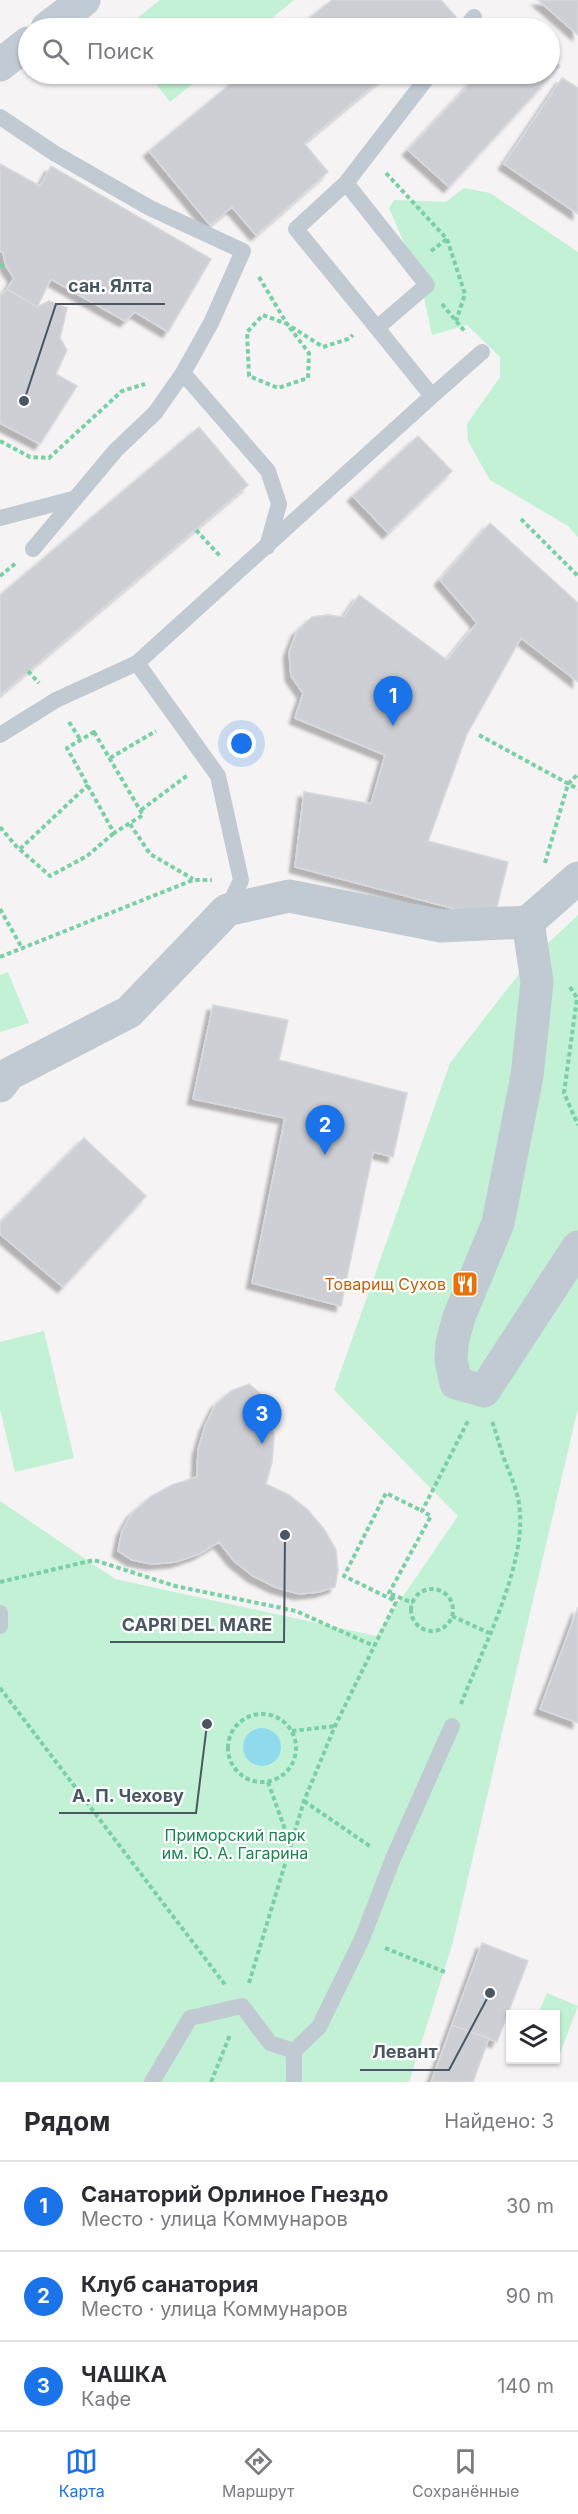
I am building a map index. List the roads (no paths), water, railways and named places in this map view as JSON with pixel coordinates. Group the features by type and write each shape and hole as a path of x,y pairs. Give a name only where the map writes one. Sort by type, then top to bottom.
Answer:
{"main road":[{"path":"60,18 84,0"},
{"path":"0,65 18,51"}],"street":[{"path":"0,1086 9,1074 129,1012 226,910 289,896 441,926 528,922 578,878"},
{"path":"528,922 537,982 527,1076 498,1223 459,1317 452,1342 451,1361 456,1383 483,1391 578,1246"}],"lane":[{"path":"422,84 346,183 296,229 432,396"},
{"path":"0,117 54,153 150,208 243,250 212,322 183,373 155,413 116,450 33,549"},
{"path":"346,183 427,285 374,324"},
{"path":"0,735 56,700 137,663 482,352"},
{"path":"183,373 268,471 279,504 267,547"},
{"path":"0,518 73,499"},
{"path":"137,663 218,776 241,880 226,910"},
{"path":"0,1613 0,1626"},
{"path":"294,2082 294,2051 319,2027 362,1939 392,1861 452,1726"},
{"path":"152,2082 190,2018 242,2006 270,2043 294,2051"}],"water":[{"path":"262,1728 275,1734 281,1747 275,1760 262,1766 249,1760 243,1747 249,1734"}],"place":[{"name":"сан. Ялта","path":"24,401"},
{"name":"Санаторий Орлиное Гнездо","path":"393,726"},
{"name":"Клуб санатория","path":"325,1155"},
{"name":"Товарищ Сухов","path":"465,1284"},
{"name":"ЧАШКА","path":"262,1444"},
{"name":"CAPRI DEL MARE","path":"285,1535"},
{"name":"А. П. Чехову","path":"207,1724"},
{"name":"Левант","path":"490,1993"}],"park label":[{"name":"Приморский парк им. Ю. А. Гагарина","path":"235,1844"}]}
